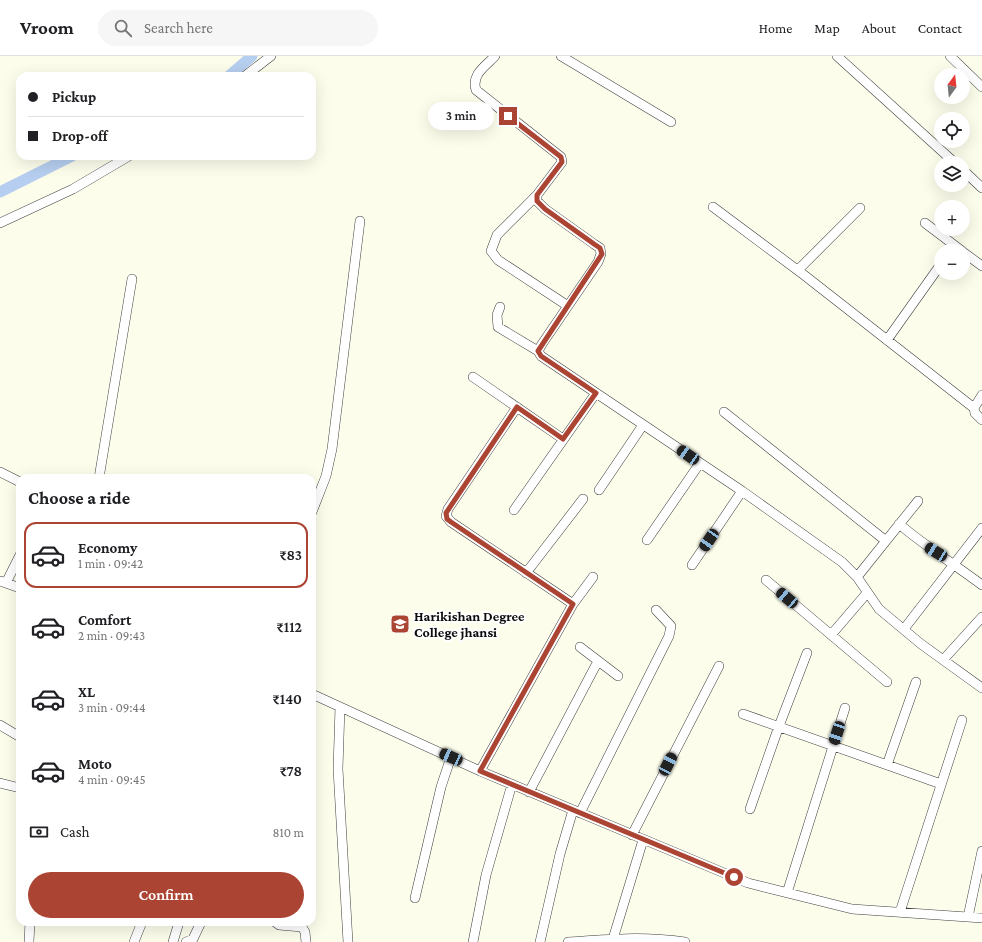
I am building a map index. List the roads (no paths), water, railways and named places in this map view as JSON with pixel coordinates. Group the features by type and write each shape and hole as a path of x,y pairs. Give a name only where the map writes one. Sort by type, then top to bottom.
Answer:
{"street":[{"path":"250,72 271,56"},
{"path":"495,56 485,64 476,78 474,84 476,90 561,157 562,162 537,195 497,235 491,251 498,260 568,306"},
{"path":"561,56 670,122"},
{"path":"837,56 947,156"},
{"path":"950,56 982,87"},
{"path":"0,223 73,189 122,160"},
{"path":"970,177 982,188"},
{"path":"537,195 537,201 545,209 600,248 602,254 538,351"},
{"path":"713,207 798,270 974,408 975,413 982,420"},
{"path":"798,270 860,208"},
{"path":"316,502 326,476 332,449 360,221"},
{"path":"925,224 950,244"},
{"path":"970,258 982,266"},
{"path":"887,340 934,274"},
{"path":"100,474 132,279"},
{"path":"500,307 497,315 498,327 538,351 541,356 742,491 842,562 857,577 879,609 943,660 982,688"},
{"path":"473,377 563,439"},
{"path":"514,510 596,393"},
{"path":"974,408 982,395"},
{"path":"517,407 448,509 446,516 451,522 573,604"},
{"path":"724,412 886,541"},
{"path":"599,490 643,425"},
{"path":"647,540 700,463"},
{"path":"0,472 16,480"},
{"path":"692,564 742,491"},
{"path":"526,573 583,499"},
{"path":"857,577 918,501"},
{"path":"899,524 923,544 982,584"},
{"path":"904,629 982,528"},
{"path":"16,561 3,582 16,587"},
{"path":"480,771 573,604 593,577"},
{"path":"766,580 887,682"},
{"path":"831,635 867,593"},
{"path":"540,942 560,854 577,812 670,636 671,626 656,610"},
{"path":"943,660 982,617"},
{"path":"580,647 618,676"},
{"path":"750,809 778,726 807,653"},
{"path":"529,792 598,661"},
{"path":"632,835 719,666"},
{"path":"887,765 916,682"},
{"path":"316,696 480,771 748,883 852,909 982,918"},
{"path":"340,707 338,769 348,942"},
{"path":"787,893 846,708"},
{"path":"743,714 941,784"},
{"path":"900,912 962,720"},
{"path":"0,725 16,735"},
{"path":"415,898 441,787 451,757"},
{"path":"0,783 16,787"},
{"path":"473,942 486,875 512,784"},
{"path":"613,938 643,840"},
{"path":"968,917 982,851"},
{"path":"29,942 30,926"},
{"path":"134,942 140,926"},
{"path":"173,942 178,926"},
{"path":"186,942 193,939 199,926"},
{"path":"291,926 302,927 305,932 306,942"},
{"path":"568,942 613,938 685,942"}],"waterway":[{"path":"234,72 252,56"},
{"path":"0,192 64,160"}],"place":[{"name":"Harikishan Degree College jhansi","path":"400,624"}]}
